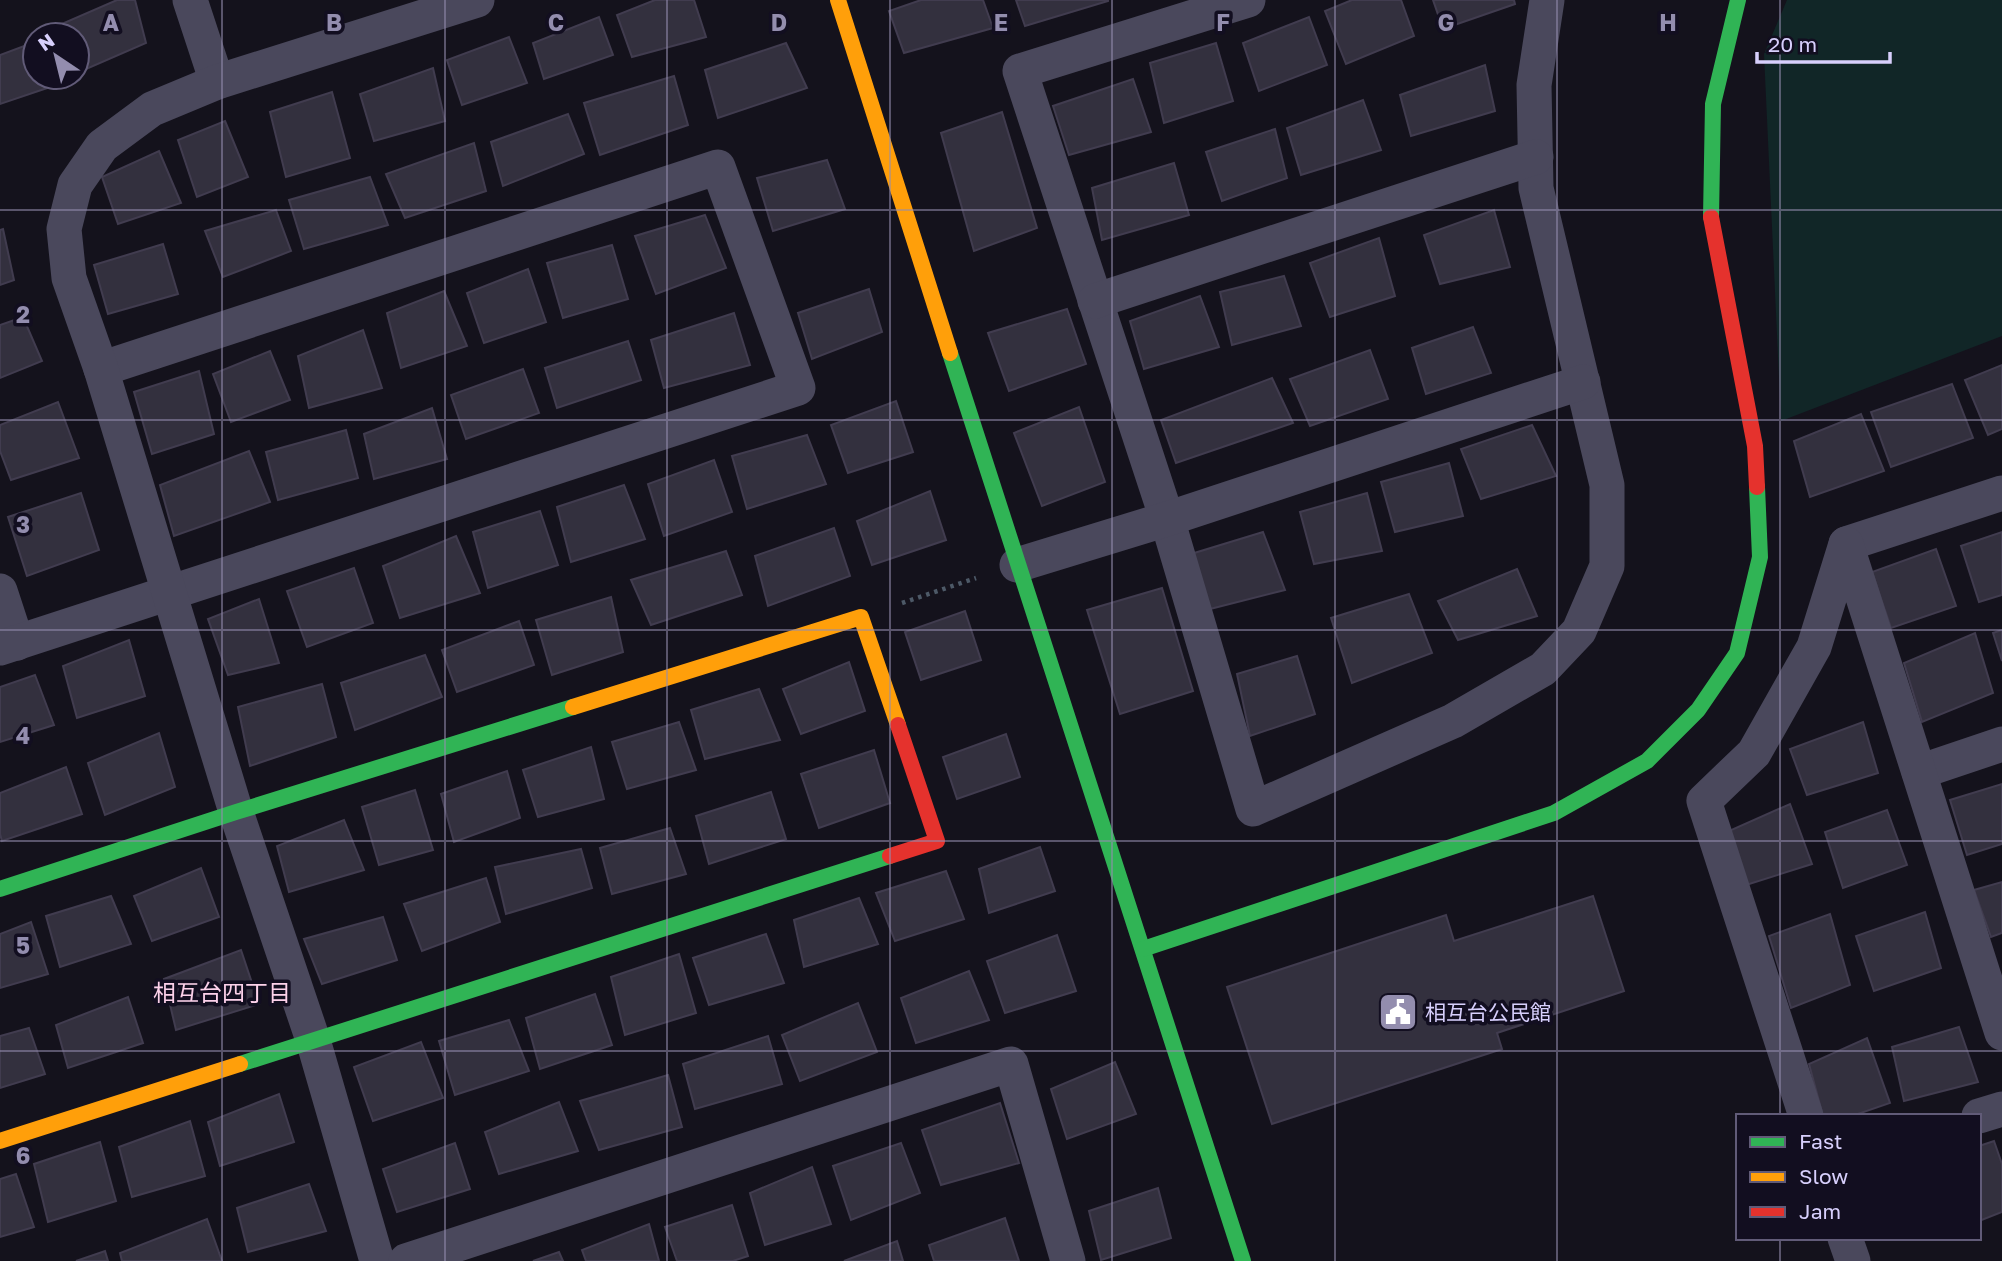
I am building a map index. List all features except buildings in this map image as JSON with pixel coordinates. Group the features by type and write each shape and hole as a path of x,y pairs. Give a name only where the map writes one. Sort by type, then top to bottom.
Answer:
{"street":[{"path":"190,0 217,82"},
{"path":"377,1261 313,1040 236,812 101,369 69,278 64,229 75,185 102,146 152,109 217,82 477,0"},
{"path":"838,0 1017,565 1243,1261"},
{"path":"1248,0 1020,71 1167,519 1253,809 1453,721 1543,669 1579,631 1606,566 1607,485 1536,188 1534,85 1548,0"},
{"path":"1143,949 1554,813 1647,761 1698,710 1737,653 1760,557 1755,446 1710,213 1713,104 1738,0"},
{"path":"1096,301 1536,157"},
{"path":"0,591 8,646 798,388 718,167 101,369"},
{"path":"1017,565 1167,519 1583,382"},
{"path":"1846,544 2002,493"},
{"path":"1846,544 1919,772 1996,992 2002,1033"},
{"path":"1805,1114 1703,801 1754,753 1814,646 1846,544"},
{"path":"0,889 236,812 861,617 937,841 0,1141"},
{"path":"1919,772 2002,744"},
{"path":"407,1261 1011,1064 1068,1261"},
{"path":"1981,1115 2002,1109"},
{"path":"1846,1240 1853,1261"}],"path":[{"path":"861,617 1017,565"}],"green space":[{"path":"1787,0 2002,0 2002,336 1781,421 1764,54"}],"traffic: fast":[{"path":"1711,217 1713,104 1738,0"},
{"path":"950,353 1243,1261"},
{"path":"1143,949 1554,813 1647,761 1698,710 1737,653 1760,557 1757,487"},
{"path":"0,889 573,707"},
{"path":"240,1064 890,856"}],"traffic: slow":[{"path":"838,0 950,353"},
{"path":"573,707 861,617 898,725"},
{"path":"0,1141 240,1064"}],"traffic: jam":[{"path":"1711,217 1755,446 1757,487"},
{"path":"890,856 937,841 898,725"}],"place":[{"name":"相互台公民館","path":"1398,1012"}],"district":[{"name":"相互台四丁目","path":"222,992"}]}
